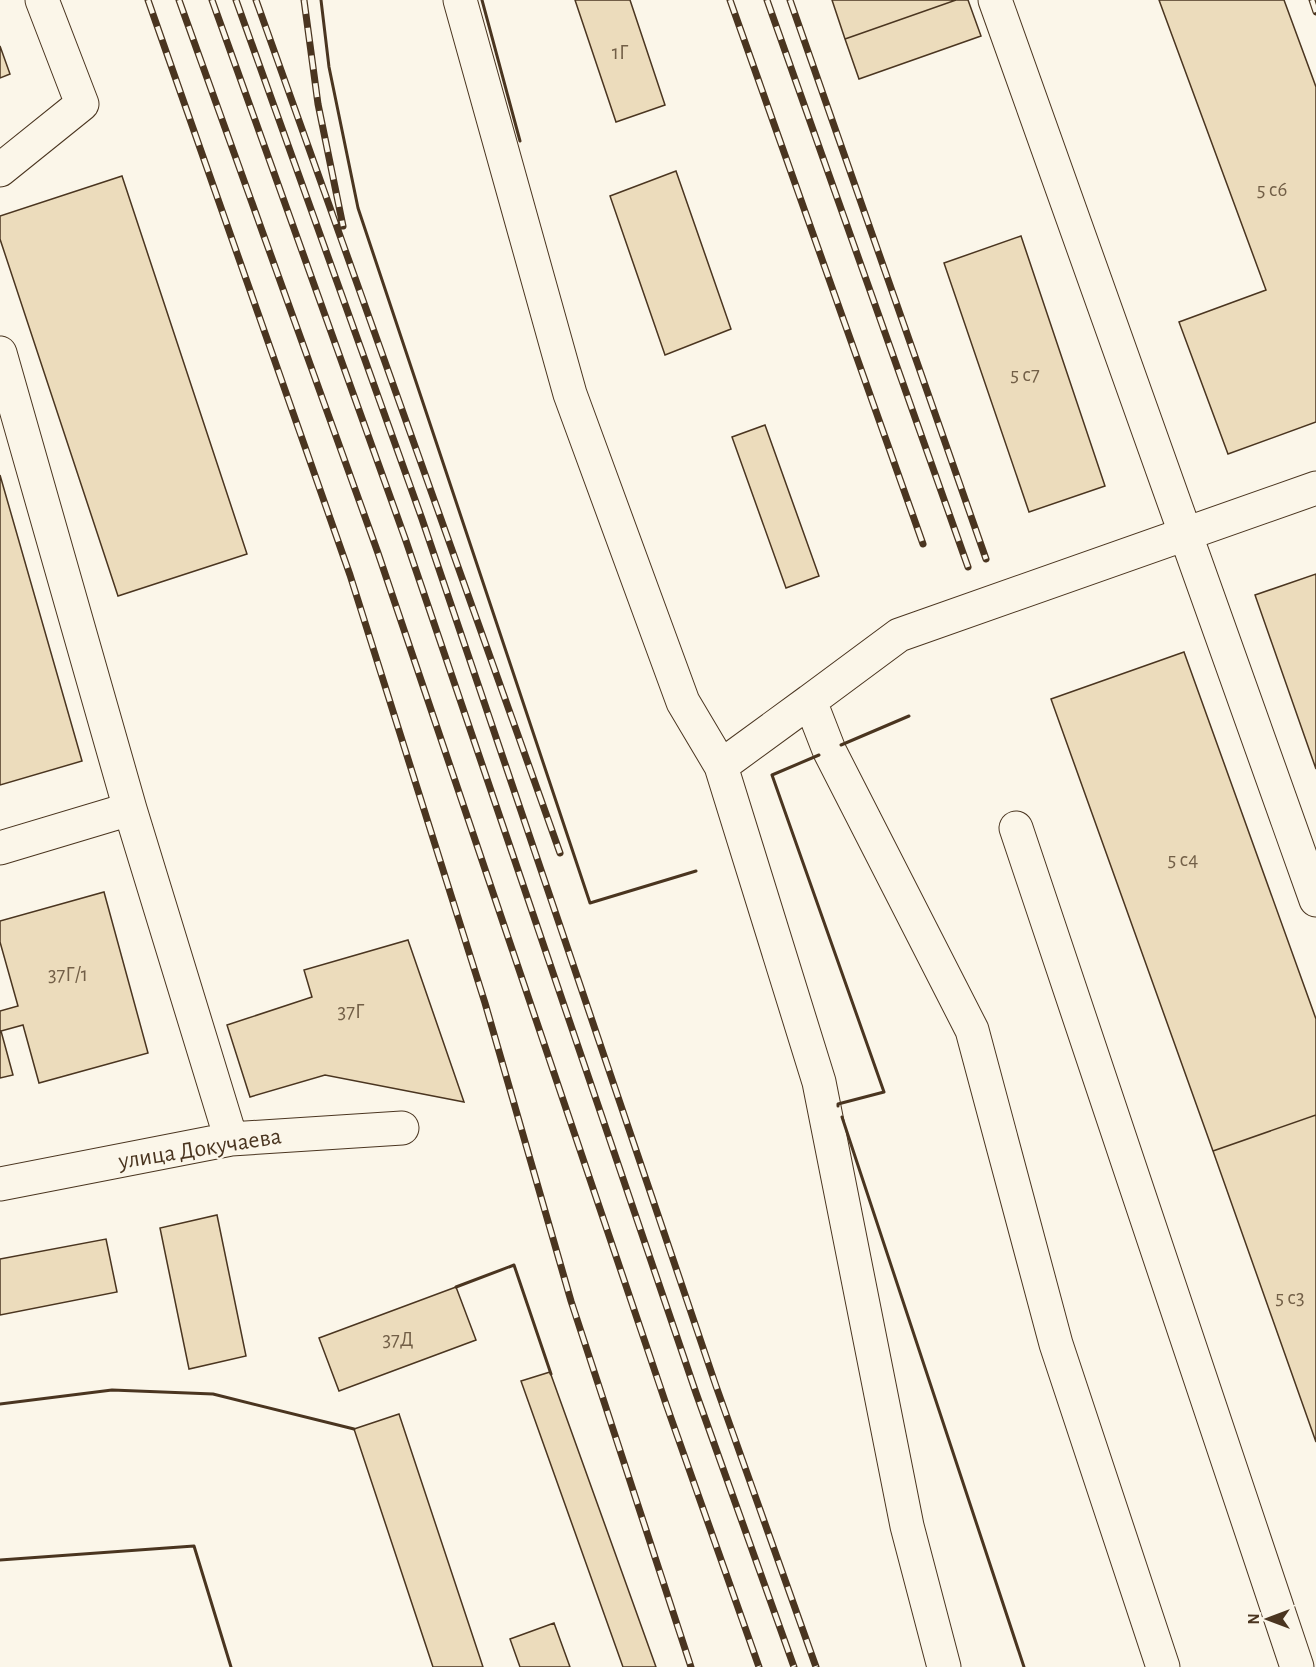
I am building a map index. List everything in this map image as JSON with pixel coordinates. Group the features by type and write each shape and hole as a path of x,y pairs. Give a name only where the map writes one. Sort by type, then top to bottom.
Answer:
{"lane":[{"path":"0,170 82,104 42,0"},
{"path":"460,0 570,394 683,702 722,766 819,1082 907,1526 944,1667"},
{"path":"995,0 1316,900"},
{"path":"0,352 130,809 231,1139"},
{"path":"722,766 899,635 1316,488"},
{"path":"810,701 829,750 972,1030 1056,1344 1163,1667"},
{"path":"0,848 130,809"},
{"path":"1016,828 1297,1667"},
{"name":"улица Докучаева","path":"0,1184 231,1139 402,1128"}],"building":[{"path":"575,0 630,0 665,105 616,122"},
{"path":"832,0 956,0 845,39"},
{"path":"956,0 968,0 981,36 859,79 845,39"},
{"path":"1159,0 1284,0 1316,87 1316,422 1228,454 1179,322 1266,290"},
{"path":"0,46 10,74 0,78"},
{"path":"676,171 731,329 665,355 610,196"},
{"path":"122,176 247,554 118,596 0,239 0,216"},
{"path":"1021,236 1105,486 1029,512 944,263"},
{"path":"765,425 819,576 786,588 732,437"},
{"path":"0,475 82,761 0,785"},
{"path":"1316,574 1316,769 1255,595"},
{"path":"1184,652 1316,1019 1316,1115 1213,1151 1051,699"},
{"path":"104,892 148,1053 39,1083 23,1025 1,1031 13,1075 0,1078 0,1011 18,1006 0,942 0,921"},
{"path":"408,940 464,1102 325,1075 250,1097 227,1025 312,997 304,970"},
{"path":"1316,1115 1316,1442 1213,1151"},
{"path":"217,1215 246,1356 189,1369 160,1228"},
{"path":"106,1239 117,1292 0,1315 0,1259"},
{"path":"456,1287 476,1340 339,1391 319,1338"},
{"path":"550,1372 656,1667 623,1667 521,1381"},
{"path":"399,1414 483,1667 433,1667 354,1429"},
{"path":"554,1623 570,1667 520,1667 510,1639"}],"railway":[{"path":"148,0 350,575 485,1003 571,1301 691,1667"},
{"path":"179,0 378,553 666,1404 759,1667"},
{"path":"212,0 406,541 696,1393 794,1667"},
{"path":"236,0 422,519 716,1386 816,1667"},
{"path":"256,0 560,853"},
{"path":"304,0 318,104 343,226"},
{"path":"730,0 923,544"},
{"path":"767,0 968,567"},
{"path":"790,0 986,559"},
{"path":"1312,0 1316,12"}],"wall":[{"path":"321,0 329,67 358,208 590,903 696,871"},
{"path":"482,0 520,141"},
{"path":"841,745 909,716"},
{"path":"819,755 772,775 884,1092 838,1104 838,1106"},
{"path":"842,1117 1024,1667"},
{"path":"456,1287 514,1265 551,1374"},
{"path":"0,1404 112,1390 213,1394 354,1429"},
{"path":"0,1560 194,1546 231,1667"}]}
